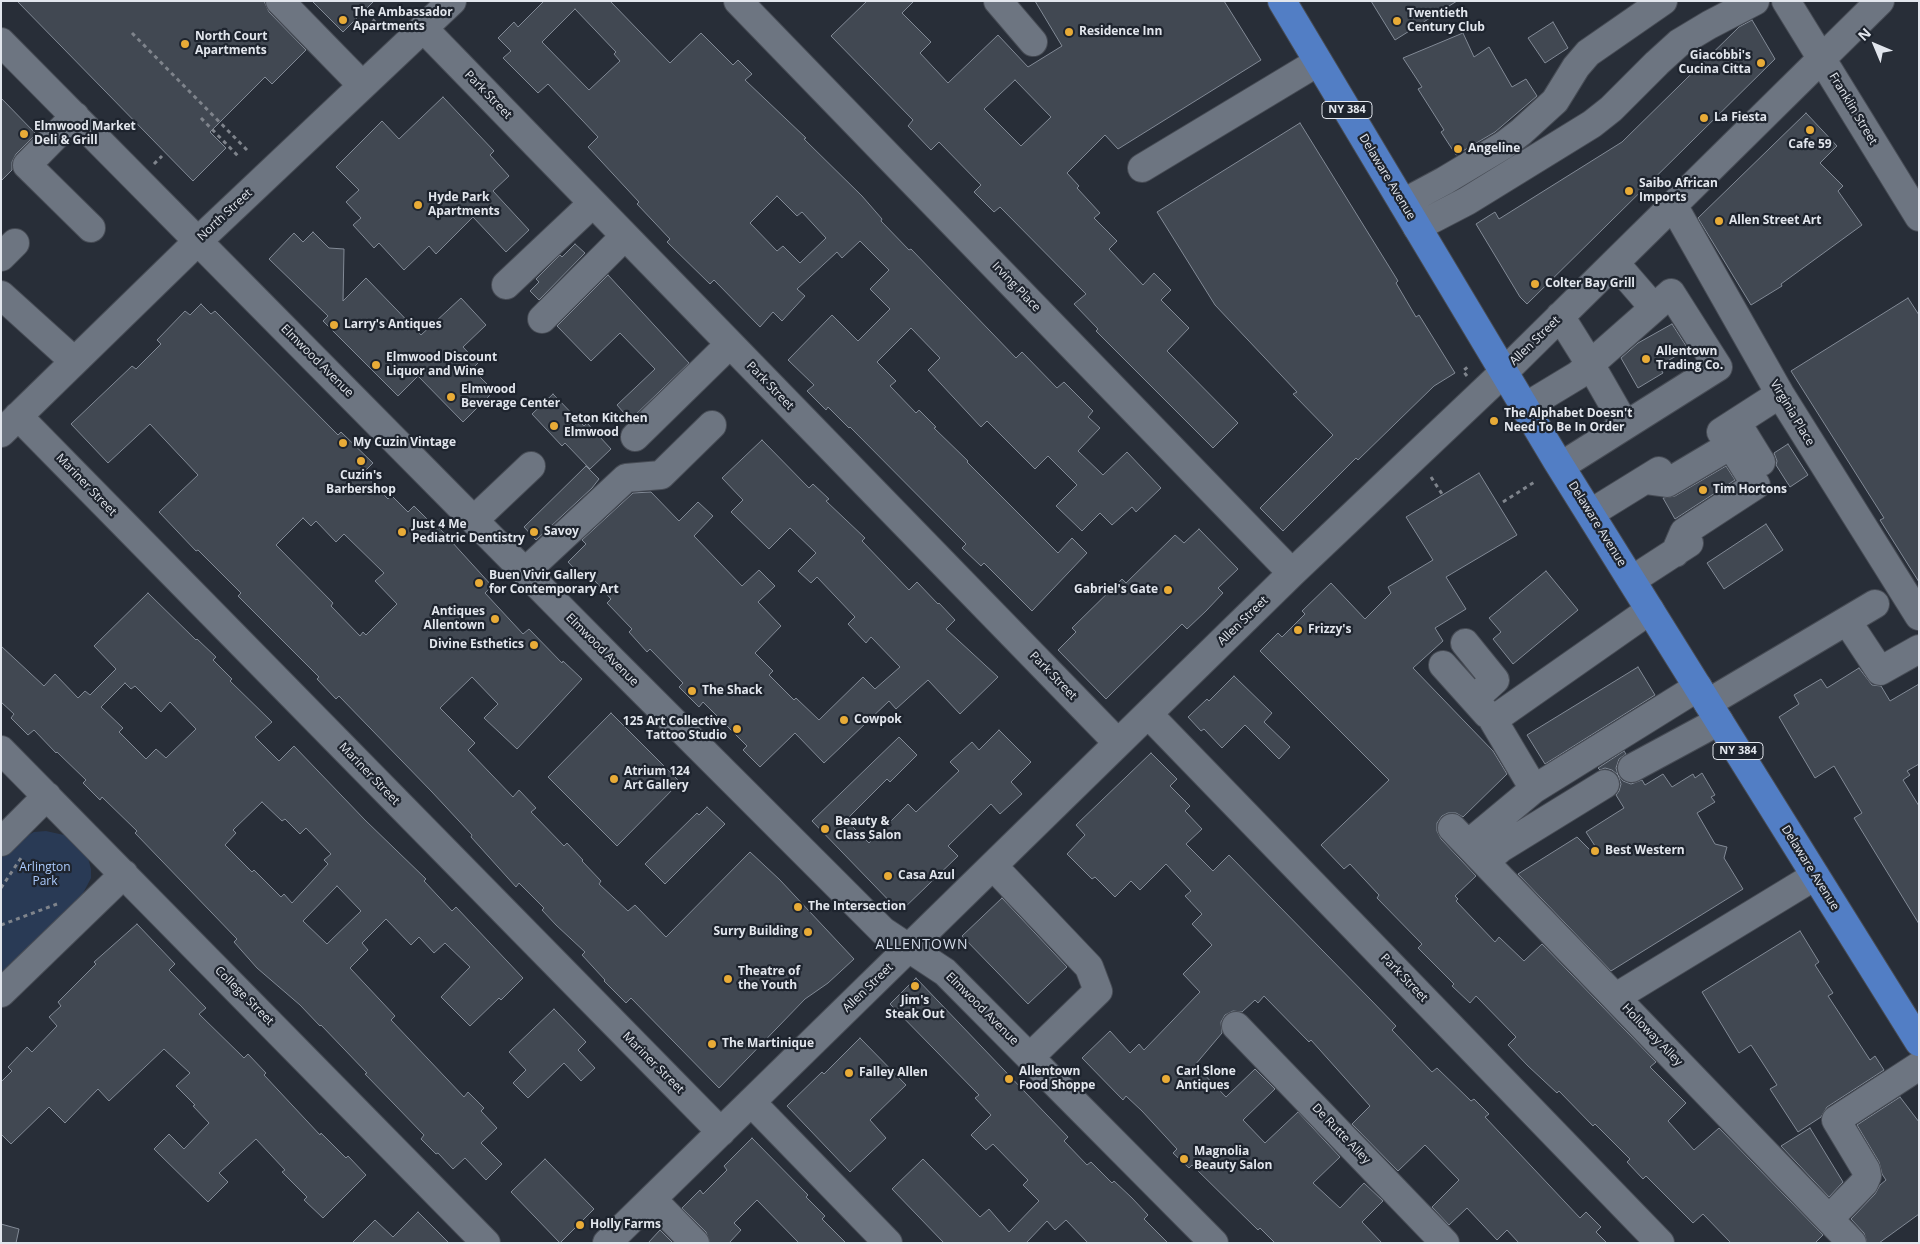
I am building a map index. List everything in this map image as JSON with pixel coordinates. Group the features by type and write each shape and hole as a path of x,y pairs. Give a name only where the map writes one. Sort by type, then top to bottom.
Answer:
{"main road":[{"name":"Delaware Avenue","path":"1282,1 1524,407 1919,1042"}],"street":[{"path":"280,1 362,85"},
{"name":"Irving Place","path":"738,1 1292,573"},
{"path":"998,1 1033,42"},
{"path":"1403,203 1504,145 1521,132 1555,102 1576,67 1588,53 1663,1"},
{"path":"1417,227 1467,201 1592,124 1611,110 1656,63 1679,43 1755,1"},
{"name":"Franklin Street","path":"1786,1 1823,58 1919,217"},
{"name":"Allen Street","path":"607,1243 1292,573 1504,372 1880,1"},
{"name":"North Street","path":"10,425 198,240 362,85 432,12"},
{"name":"Park Street","path":"432,12 593,203 1118,743"},
{"name":"Elmwood Avenue","path":"1,42 883,931 946,972 1214,1243"},
{"path":"1142,168 1318,62"},
{"path":"75,116 27,165 92,228"},
{"path":"506,285 593,203"},
{"name":"Virginia Place","path":"1673,205 1780,394 1919,616"},
{"path":"542,319 625,236"},
{"path":"1614,263 1654,308"},
{"path":"1524,407 1578,375 1671,293 1718,367 1561,466"},
{"path":"1,295 74,361"},
{"path":"1560,316 1625,425"},
{"path":"635,437 730,344"},
{"path":"1590,513 1780,394"},
{"path":"1632,580 1776,488 1737,422"},
{"name":"Mariner Street","path":"10,425 721,1132"},
{"path":"525,572 626,478 661,475 712,425"},
{"path":"1644,480 1667,483 1731,445 1756,485 1684,532 1675,553"},
{"path":"474,520 531,466"},
{"path":"1468,845 1534,789 1708,704 1875,604"},
{"path":"1493,720 1650,610"},
{"path":"1847,621 1880,671 1919,649"},
{"path":"1466,644 1496,680 1474,700"},
{"path":"1443,665 1493,720 1534,789"},
{"path":"1632,768 1708,704"},
{"name":"Park Street","path":"1148,714 1660,1243"},
{"name":"College Street","path":"1,750 486,1243"},
{"path":"1468,845 1501,848 1605,784"},
{"path":"1,842 47,796"},
{"name":"Holloway Alley","path":"1468,845 1852,1243"},
{"path":"992,866 1089,967 1098,991 1030,1057"},
{"path":"1,993 124,874"},
{"path":"1616,997 1815,876"},
{"name":"De Rutte Alley","path":"1236,1026 1445,1243"},
{"path":"1829,1219 1864,1183 1867,1176 1866,1170 1836,1120 1919,1066"},
{"path":"751,1102 888,1243"},
{"path":"652,1199 695,1243"}],"path":[{"path":"367,14 388,36"},
{"path":"132,33 248,150"},
{"path":"201,118 240,158"},
{"path":"152,166 162,156"},
{"path":"1463,371 1470,365"},
{"path":"1431,477 1442,494"},
{"path":"1503,502 1536,481"},
{"path":"1,925 66,900"}],"green space":[{"name":"Arlington Park","path":"46,831 64,835 81,848 88,858 91,878 79,901 1,977 1,858 19,840 34,832"}],"building":[{"path":"17,1 264,1 269,12 306,50 272,84 265,77 210,132 226,148 193,181"},
{"name":"The Ambassador Apartments","path":"312,1 374,1 343,32"},
{"path":"544,1 610,1 670,63 701,33 733,65 738,60 752,74 745,80 806,138 804,139 862,196 882,219 881,221 909,250 911,249 1016,358 1022,352 1057,388 1064,382 1093,411 1088,417 1100,428 1078,451 1103,475 1127,452 1161,488 1136,512 1132,507 1112,525 1100,513 1082,531 1056,506 1077,485 1048,456 1035,469 987,421 981,427 928,370 940,358 911,328 877,362 896,381 890,386 916,413 919,410 967,462 1058,553 1072,538 1087,553 1032,611 984,563 981,566 962,548 966,544 850,427 828,407 826,410 807,391 814,385 788,360 832,315 858,341 890,309 870,289 889,270 860,241 842,258 837,252 797,289 805,296 782,321 773,312 760,327 714,280 710,284 667,242 670,239 588,147 598,137 548,84 538,93 503,58 511,51 498,38 514,22 518,27","holes":["575,9 616,52 614,54 620,61 589,90 542,42","777,196 797,216 802,212 826,238 800,263 783,246 777,251 750,223"]},
{"path":"867,1 914,1 902,13 931,42 920,53 948,83 998,35 1028,67 1062,46 1035,1 1224,1 1261,60 1118,149 1105,135 1067,173 1079,186 1077,188 1100,213 1094,218 1117,241 1109,249 1143,285 1154,273 1171,290 1161,300 1189,328 1167,351 1238,423 1213,448 1096,331 1098,329 1074,304 1086,294 1000,207 994,212 974,192 981,185 939,142 931,150 908,126 913,120 831,36","holes":["1015,80 1051,117 1021,146 984,109"]},
{"name":"Twentieth Century Club","path":"1371,1 1457,1 1395,40"},
{"path":"1752,20 1775,59 1527,304 1520,297 1476,224 1495,212 1499,219 1622,142 1739,27"},
{"path":"1553,22 1568,48 1545,63 1528,38"},
{"path":"1463,33 1474,57 1489,47 1512,87 1526,79 1537,96 1495,132 1456,155 1441,132 1444,130 1418,89 1422,87 1403,58"},
{"path":"443,97 494,151 490,155 509,176 493,191 529,230 506,252 473,217 436,254 429,246 404,270 379,243 374,248 353,225 361,218 346,202 359,190 336,167 382,121 399,139"},
{"path":"1,98 36,134 16,154 12,162 12,170 1,181"},
{"path":"1806,113 1837,146 1820,163 1843,186 1838,191 1862,225 1781,284 1782,286 1751,305 1698,218"},
{"path":"1300,123 1398,281 1396,283 1416,317 1419,315 1455,373 1434,386 1358,460 1356,458 1283,531 1260,508 1333,435 1293,394 1297,392 1215,305 1157,212"},
{"path":"313,232 329,248 344,249 343,301 366,278 421,335 461,298 486,325 463,347 478,363 472,369 494,391 463,422 418,376 398,396 323,321 328,316 269,259 294,233 303,242"},
{"path":"575,244 585,253 539,300 530,291 539,282 536,279 560,255 562,257"},
{"path":"608,275 689,363 630,420 617,405 655,369 620,333 591,361 557,326"},
{"path":"1908,298 1919,315 1919,582 1880,520 1884,518 1791,371"},
{"path":"201,304 211,314 215,311 338,435 341,432 373,463 363,473 388,499 391,495 408,512 414,506 429,521 431,519 492,586 485,593 523,634 529,629 562,663 563,661 582,679 517,749 484,718 498,704 472,677 440,708 475,743 468,750 513,797 519,790 536,808 531,812 564,846 567,843 601,881 599,884 628,911 635,905 666,937 750,852 780,880 854,959 828,983 805,999 719,1088 631,998 626,1003 604,981 582,955 585,952 542,910 544,908 519,883 516,887 432,792 339,696 336,699 317,679 319,677 238,596 241,593 198,550 196,551 159,512 198,475 150,424 108,463 71,424 132,366 136,369 161,344 157,340 185,311 190,315","holes":["303,518 311,526 316,521 336,542 344,534 384,573 375,581 397,604 366,635 363,632 360,636 331,606 333,603 276,545"]},
{"name":"Allentown Trading Co.","path":"1672,324 1688,349 1659,366 1663,373 1638,388 1621,358 1638,343"},
{"path":"553,394 584,426 587,423 611,449 590,469 565,443 562,446 532,414"},
{"path":"762,440 809,488 813,484 829,499 826,501 865,538 862,541 909,590 917,582 939,603 955,620 946,629 998,677 960,714 928,680 896,709 889,701 824,763 795,733 760,767 743,750 747,746 703,702 699,707 679,687 683,683 650,649 647,652 629,632 632,629 607,603 611,599 588,573 583,578 568,562 586,544 582,540 633,493 651,492 679,521 698,502 713,516 694,536 742,586 759,570 775,586 758,602 781,626 755,653 773,671 769,675 794,700 796,698 819,720 863,677 875,689 900,667 871,637 866,643 848,624 855,617 817,577 811,583 798,571 816,553 790,528 769,549 731,512 743,500 722,478"},
{"path":"1788,444 1808,475 1790,487 1776,465 1777,461 1774,453"},
{"path":"586,466 599,479 592,488 536,540 524,527"},
{"path":"1726,466 1735,480 1675,519 1663,498 1675,496"},
{"path":"1479,473 1517,535 1446,577 1466,609 1435,628 1443,641 1413,668 1493,751 1507,774 1463,817 1456,813 1448,813 1442,816 1437,823 1437,831 1441,839 1476,876 1455,896 1458,899 1456,901 1495,942 1499,937 1524,961 1542,944 1656,1062 1650,1067 1686,1103 1668,1121 1694,1150 1719,1128 1823,1235 1815,1243 1731,1243 1703,1214 1693,1223 1646,1176 1643,1179 1627,1162 1630,1159 1595,1124 1593,1126 1559,1091 1557,1093 1528,1066 1508,1045 1516,1037 1476,996 1470,1003 1452,986 1454,984 1418,948 1422,944 1377,898 1379,895 1350,864 1344,869 1321,845 1389,780 1260,651 1278,633 1282,637 1305,614 1302,611 1331,583 1365,619 1391,593 1388,587 1433,560 1406,517"},
{"path":"1766,524 1783,550 1724,589 1707,563"},
{"path":"1199,529 1238,569 1218,588 1223,593 1206,611 1187,629 1182,624 1106,699 1058,650 1076,632 1072,628 1122,579 1126,583 1175,535 1184,543"},
{"path":"1546,571 1578,610 1513,664 1493,639 1501,632 1489,618"},
{"path":"148,593 216,657 213,660 232,679 230,681 272,722 255,737 279,761 294,746 365,820 426,879 424,881 452,911 456,907 523,978 501,1000 499,998 470,1026 441,997 470,967 445,943 434,953 419,937 411,945 386,919 362,943 368,950 350,968 395,1016 391,1020 464,1097 468,1092 484,1108 481,1111 497,1128 481,1143 502,1164 486,1180 465,1158 453,1169 438,1153 436,1154 421,1139 424,1135 321,1025 257,968 234,942 237,939 135,833 137,831 102,797 100,800 83,783 86,780 34,730 28,735 11,718 14,714 1,702 1,646 44,686 55,674 78,698 85,691 90,695 116,669 94,646","holes":["125,683 131,689 135,686 161,712 170,702 196,729 166,758 156,749 146,759 119,732 123,728 101,707","262,802 282,821 285,819 300,834 306,828 331,854 324,860 328,864 292,903 284,894 281,897 254,870 252,872 225,845 236,833 233,830","337,886 361,911 327,944 303,921"]},
{"path":"1638,667 1655,695 1545,764 1527,735"},
{"path":"1859,668 1872,685 1881,686 1890,701 1919,684 1919,764 1907,771 1910,775 1903,780 1919,806 1919,924 1854,818 1862,813 1834,766 1815,778 1779,717 1799,704 1794,695 1821,679 1827,688"},
{"path":"1234,676 1272,713 1264,722 1290,747 1279,759 1245,725 1222,748 1204,729 1201,731 1188,717 1207,699 1209,701"},
{"name":"Atrium 124 Art Gallery","path":"611,713 680,782 617,846 548,777"},
{"path":"999,730 1031,762 1011,782 1022,794 1000,814 991,804 948,846 958,856 900,912 812,821 899,737 917,755 890,782 887,779 846,820 869,843 908,804 916,812 959,771 950,762 972,742 979,750"},
{"path":"1624,751 1626,754 1619,759 1616,768 1618,775 1612,770 1605,768 1600,770 1598,768"},
{"path":"1151,753 1177,779 1170,786 1190,806 1185,811 1202,829 1186,844 1213,871 1229,855 1396,1026 1392,1030 1432,1072 1437,1068 1471,1101 1474,1099 1489,1114 1485,1117 1580,1218 1586,1212 1601,1227 1596,1232 1607,1243 1519,1243 1507,1230 1497,1240 1467,1208 1449,1225 1432,1207 1459,1180 1425,1145 1398,1171 1352,1124 1370,1106 1311,1040 1309,1042 1264,996 1258,1003 1255,1000 1242,1012 1233,1011 1225,1015 1221,1022 1222,1033 1195,1065 1226,1097 1255,1069 1275,1089 1243,1120 1265,1143 1298,1112 1340,1157 1313,1183 1340,1208 1364,1183 1383,1201 1362,1222 1382,1243 1275,1243 1260,1228 1258,1230 1192,1165 1189,1168 1173,1153 1177,1149 1142,1111 1126,1096 1123,1100 1082,1058 1110,1031 1130,1053 1139,1044 1144,1050 1200,992 1183,974 1212,945 1192,924 1202,914 1185,896 1191,891 1166,864 1140,890 1131,881 1115,897 1095,877 1092,879 1067,854 1085,835 1076,825"},
{"path":"1702,773 1715,795 1711,797 1715,802 1697,813 1715,844 1727,847 1724,858 1743,889 1611,971 1518,874 1577,837 1590,850 1595,846 1586,832 1624,808 1616,795 1621,784 1618,775 1623,781 1631,784 1642,780 1645,785 1663,774 1672,787 1693,774 1695,778"},
{"path":"707,807 725,824 665,884 645,864 697,813 699,815"},
{"path":"1002,898 1067,967 1028,1004 962,936"},
{"path":"137,924 175,964 169,970 206,1008 199,1014 244,1058 248,1054 266,1073 264,1075 320,1135 321,1133 346,1158 348,1156 366,1175 323,1218 304,1200 307,1197 282,1172 285,1170 256,1139 219,1173 228,1182 208,1202 154,1149 169,1134 184,1149 209,1123 193,1106 195,1105 176,1086 190,1073 164,1049 109,1101 98,1089 65,1123 49,1107 11,1144 1,1134 1,1082 12,1071 8,1067 27,1047 32,1052 57,1026 49,1017 61,1006 58,1002 96,964 94,962"},
{"path":"1800,931 1819,962 1815,965 1833,993 1828,996 1870,1060 1875,1056 1884,1070 1827,1107 1821,1117 1798,1132 1770,1089 1777,1085 1751,1045 1739,1053 1702,992"},
{"path":"916,978 1068,1137 1064,1141 1087,1165 1091,1162 1112,1183 1114,1181 1132,1198 1148,1215 1144,1219 1168,1243 1088,1243 1066,1220 1055,1230 1047,1221 1026,1243 944,1243 892,1189 923,1159 980,1217 989,1209 1009,1232 1039,1201 1023,1185 1028,1180 993,1144 986,1150 971,1135 991,1115 975,1098 979,1095 890,1004"},
{"path":"554,1009 586,1042 578,1050 595,1068 581,1081 564,1063 528,1098 513,1083 526,1070 509,1052"},
{"path":"860,1038 906,1085 870,1120 886,1138 850,1172 787,1106 822,1072 824,1074"},
{"path":"1900,1097 1919,1122 1919,1214 1879,1243 1867,1243 1864,1233 1851,1219 1886,1180 1882,1174 1879,1162 1857,1125"},
{"path":"1810,1128 1843,1182 1829,1197 1781,1146"},
{"path":"752,1138 808,1195 806,1197 825,1216 822,1219 846,1243 799,1243 757,1200 734,1223 741,1230 729,1243 710,1243 706,1232 682,1208 700,1190 703,1194 727,1170 724,1166"},
{"path":"545,1159 594,1209 560,1243 511,1192"},
{"path":"418,1212 449,1243 352,1243 375,1220 393,1237"},
{"path":"1,1224 19,1229 16,1243 1,1243"},
{"path":"660,1230 673,1243 648,1243"}],"place":[{"name":"The Ambassador Apartments","path":"343,20"},
{"name":"Twentieth Century Club","path":"1397,21"},
{"name":"Residence Inn","path":"1069,32"},
{"name":"North Court Apartments","path":"185,44"},
{"name":"Giacobbi's Cucina Citta","path":"1761,63"},
{"name":"La Fiesta","path":"1704,118"},
{"name":"Cafe 59","path":"1810,130"},
{"name":"Elmwood Market Deli & Grill","path":"24,134"},
{"name":"Angeline","path":"1458,149"},
{"name":"Saibo African Imports","path":"1629,191"},
{"name":"Hyde Park Apartments","path":"418,205"},
{"name":"Allen Street Art","path":"1719,221"},
{"name":"Colter Bay Grill","path":"1535,284"},
{"name":"Larry's Antiques","path":"334,325"},
{"name":"Allentown Trading Co.","path":"1646,359"},
{"name":"Elmwood Discount Liquor and Wine","path":"376,365"},
{"name":"Elmwood Beverage Center","path":"451,397"},
{"name":"The Alphabet Doesn't Need To Be In Order","path":"1494,421"},
{"name":"Teton Kitchen Elmwood","path":"554,426"},
{"name":"My Cuzin Vintage","path":"343,443"},
{"name":"Cuzin's Barbershop","path":"361,461"},
{"name":"Tim Hortons","path":"1703,490"},
{"name":"Just 4 Me Pediatric Dentistry","path":"402,532"},
{"name":"Savoy","path":"534,532"},
{"name":"Buen Vivir Gallery for Contemporary Art","path":"479,583"},
{"name":"Gabriel's Gate","path":"1168,590"},
{"name":"Antiques Allentown","path":"495,619"},
{"name":"Frizzy's","path":"1298,630"},
{"name":"Divine Esthetics","path":"534,645"},
{"name":"The Shack","path":"692,691"},
{"name":"Cowpok","path":"844,720"},
{"name":"125 Art Collective Tattoo Studio","path":"737,729"},
{"name":"Atrium 124 Art Gallery","path":"614,779"},
{"name":"Beauty & Class Salon","path":"825,829"},
{"name":"Best Western","path":"1595,851"},
{"name":"Casa Azul","path":"888,876"},
{"name":"The Intersection","path":"798,907"},
{"name":"Surry Building","path":"808,932"},
{"name":"Theatre of the Youth","path":"728,979"},
{"name":"Jim's Steak Out","path":"915,986"},
{"name":"The Martinique","path":"712,1044"},
{"name":"Falley Allen","path":"849,1073"},
{"name":"Allentown Food Shoppe","path":"1009,1079"},
{"name":"Carl Slone Antiques","path":"1166,1079"},
{"name":"Magnolia Beauty Salon","path":"1184,1159"},
{"name":"Holly Farms","path":"580,1225"}],"district":[{"name":"ALLENTOWN","path":"922,945"}]}
